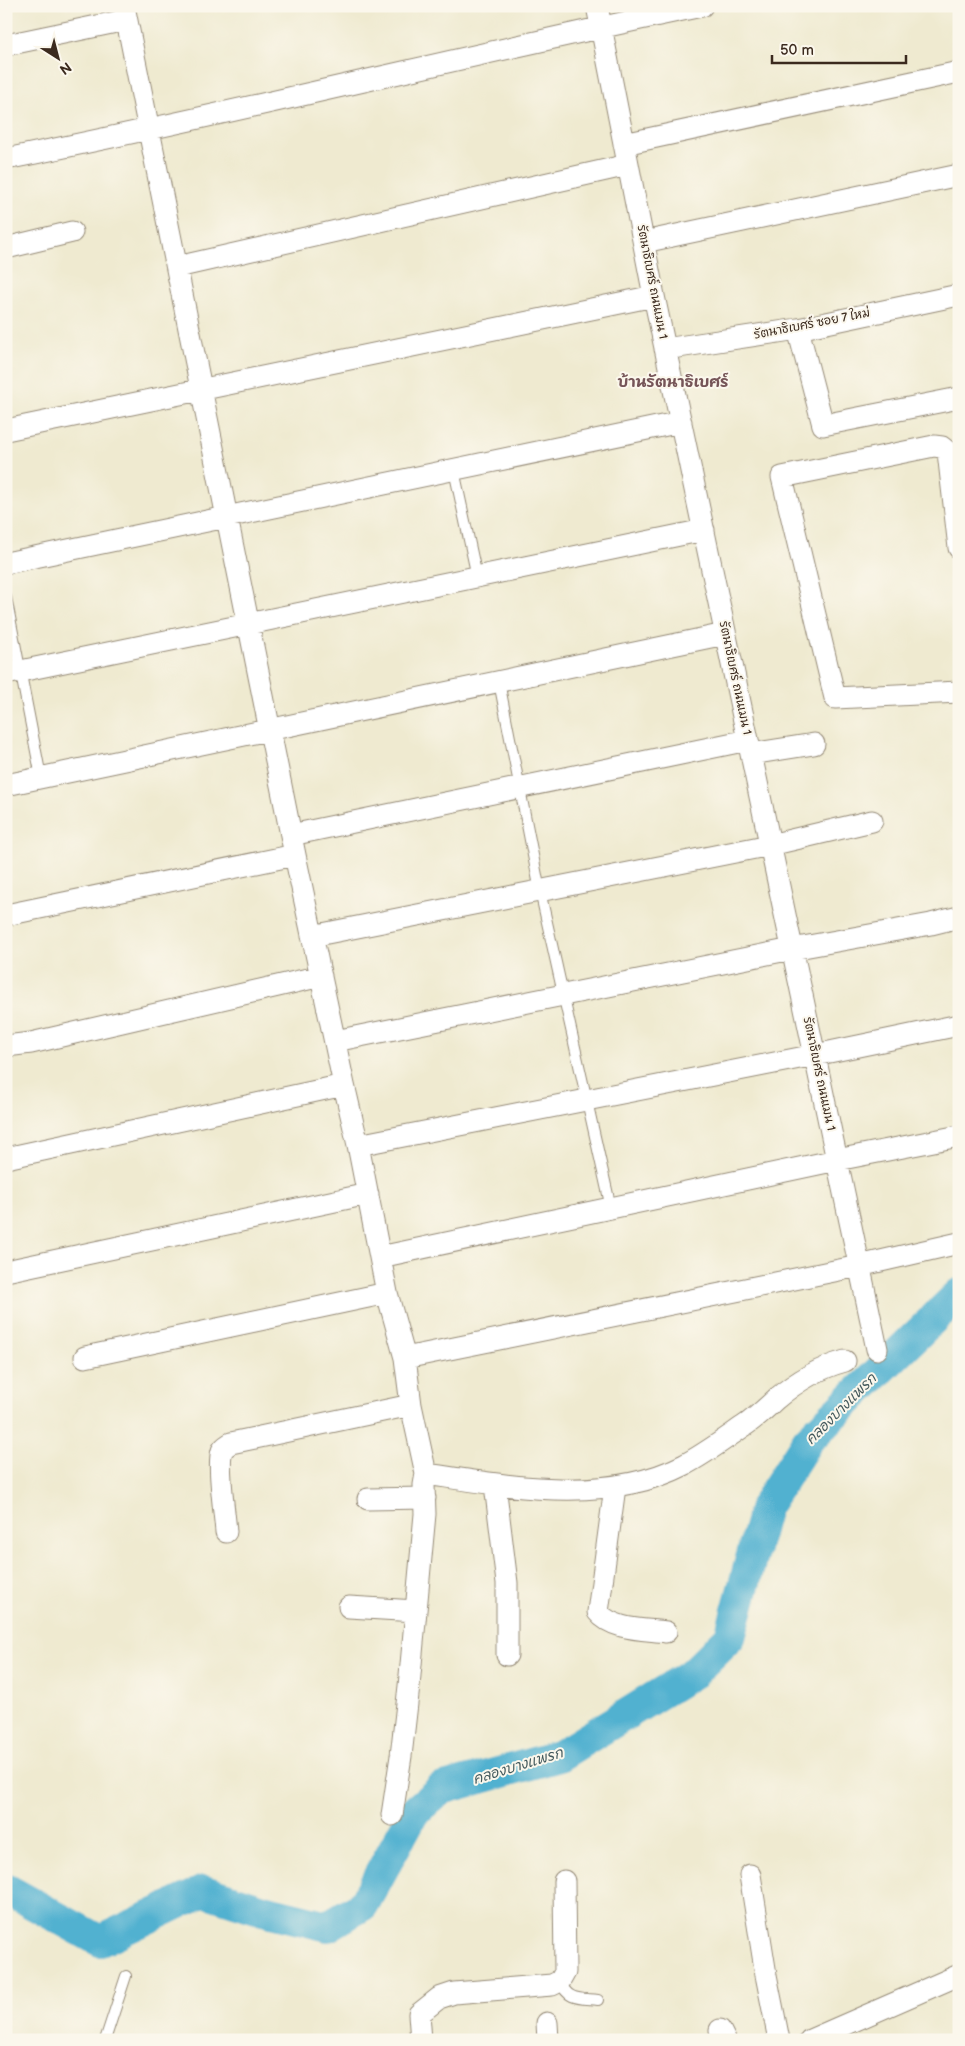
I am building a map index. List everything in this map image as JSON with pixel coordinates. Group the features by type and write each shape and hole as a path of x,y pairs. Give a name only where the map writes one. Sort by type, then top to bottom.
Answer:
{"street":[{"name":"รัตนาธิเบศร์ ถนนเมน 1","path":"597,6 654,296 876,1350"},
{"path":"6,159 150,131 601,27 702,6"},
{"path":"6,45 125,13 250,623 269,730 358,1145 387,1293 405,1358 411,1405 426,1474 425,1514 402,1756 392,1815"},
{"path":"177,267 959,72"},
{"path":"644,242 959,175"},
{"path":"6,248 72,232"},
{"name":"รัตนาธิเบศร์ ซอย 7 ใหม่","path":"665,348 798,329 959,295"},
{"path":"6,430 654,296"},
{"path":"798,329 823,425 959,398"},
{"path":"6,563 681,422"},
{"path":"959,548 948,452 942,447 934,446 782,477 835,698 959,692"},
{"path":"13,672 704,530"},
{"path":"6,785 726,634"},
{"path":"6,915 520,787 749,747 814,744"},
{"path":"312,936 770,845 872,821"},
{"path":"335,1041 959,917"},
{"path":"6,1046 31,1043 321,976"},
{"path":"358,1145 959,1025"},
{"path":"6,1158 344,1085"},
{"path":"380,1258 837,1160 959,1136"},
{"path":"6,1271 368,1194"},
{"path":"405,1358 859,1266 959,1243"},
{"path":"85,1357 387,1293"},
{"path":"426,1474 526,1488 615,1487 634,1484 684,1465 750,1422 806,1376 825,1367 846,1361"},
{"path":"226,1532 221,1467 222,1452 225,1447 231,1443 411,1405"},
{"path":"495,1485 507,1583 507,1655"},
{"path":"615,1487 598,1612 604,1621 620,1626 666,1632"},
{"path":"368,1499 425,1498"},
{"path":"349,1606 416,1611"},
{"path":"750,1875 766,1975 779,2040"},
{"path":"421,2040 419,2014 439,1998 454,1993 552,1985 560,1982 565,1972 564,1881"},
{"path":"810,2040 959,1975"}],"lane":[{"path":"454,470 477,577"},
{"path":"6,597 13,672 41,777"},
{"path":"499,682 540,891 611,1208"},
{"path":"105,2040 126,1976"},
{"path":"560,1982 564,1992 571,1997 598,2000"}],"waterway":[{"name":"คลองบางแพรก","path":"6,1889 100,1941 204,1891 263,1910 328,1926 363,1905 414,1812 441,1789 559,1756 693,1673 730,1637 765,1507 808,1440 959,1294"}],"district":[{"name":"บ้านรัตนาธิเบศร์","path":"673,382"}]}
